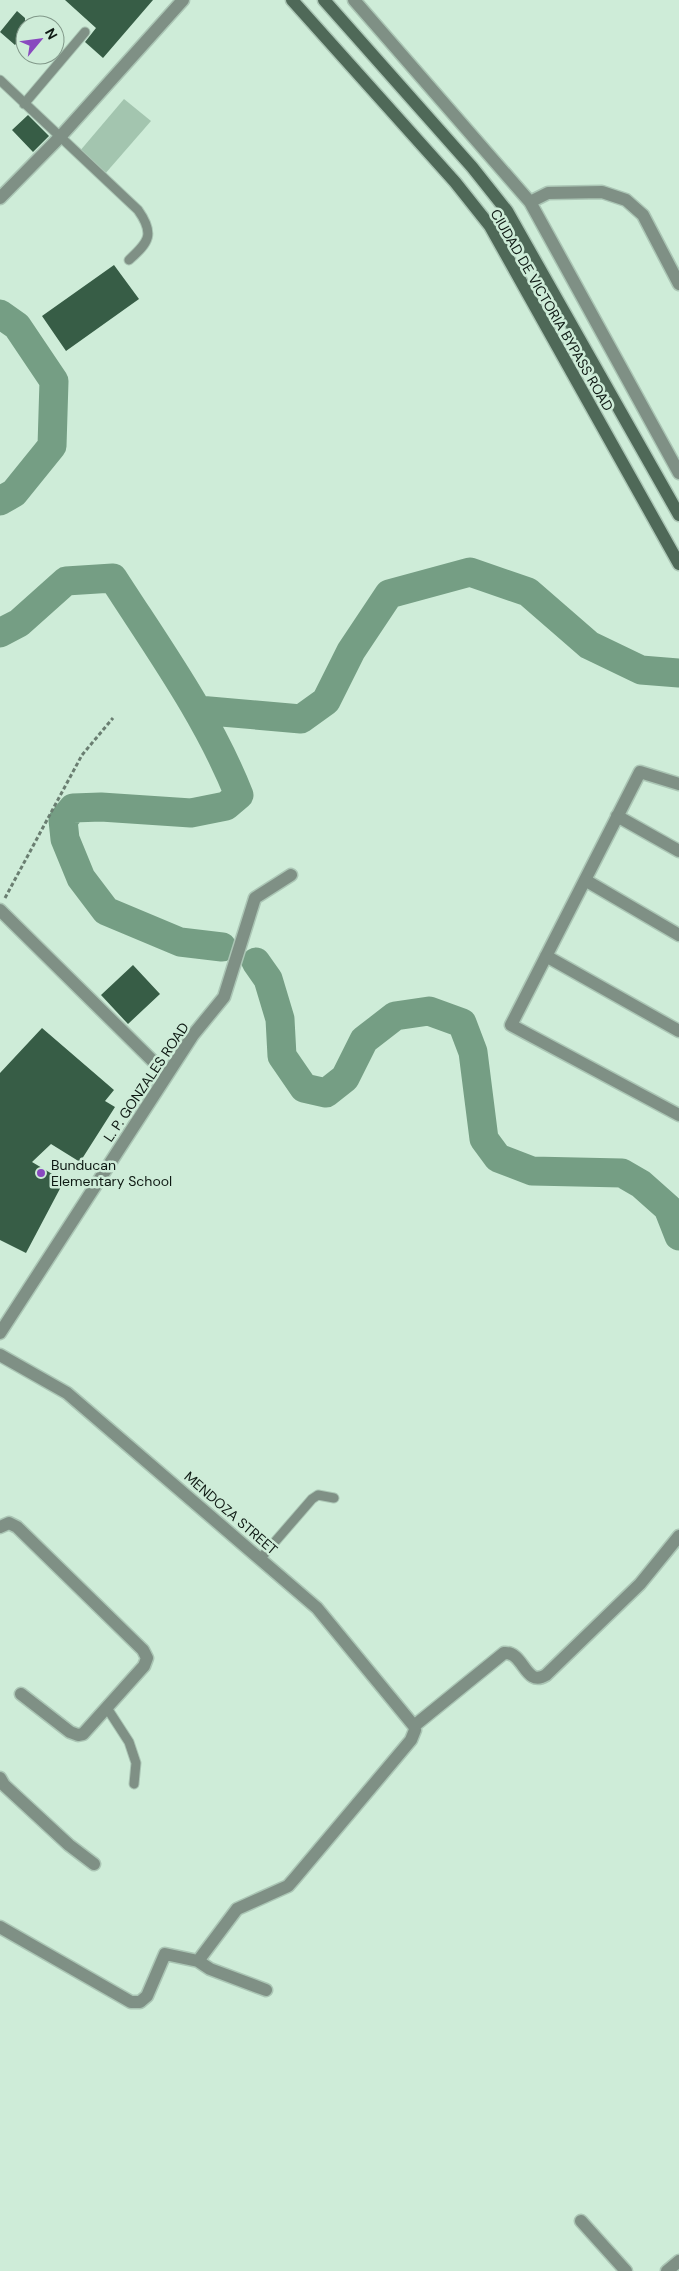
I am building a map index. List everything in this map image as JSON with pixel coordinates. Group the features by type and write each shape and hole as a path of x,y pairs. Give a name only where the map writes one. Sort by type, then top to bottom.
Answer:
{"main road":[{"name":"CIUDAD DE VICTORIA BYPASS ROAD","path":"292,0 455,182 490,226 679,564"},
{"name":"CIUDAD DE VICTORIA BYPASS ROAD","path":"324,0 472,167 507,211 679,515"}],"street":[{"path":"0,198 60,137 183,0"},
{"path":"354,0 530,202 679,472"},
{"path":"530,202 548,193 602,192 626,200 643,215 679,284"},
{"path":"679,784 640,772 511,1025 679,1115"},
{"path":"617,816 679,851"},
{"name":"L. P. GONZALES ROAD","path":"0,1333 193,1035 224,997 255,898 291,875"},
{"path":"585,880 679,935"},
{"path":"2,905 167,1075"},
{"path":"546,956 679,1031"},
{"name":"MENDOZA STREET","path":"0,1355 67,1393 317,1608 414,1726"},
{"path":"0,1527 9,1523 17,1527 146,1654 147,1658 144,1666 83,1734 74,1735 21,1694"},
{"path":"198,1961 237,1909 288,1886 296,1878 411,1740 415,1730 414,1726 504,1653 508,1652 516,1657 533,1678 537,1679 546,1675 640,1584 679,1536"},
{"path":"0,1778 4,1785 69,1845 94,1864"},
{"path":"0,1927 136,2003 147,1996 165,1954 198,1961 210,1969 266,1990"},
{"path":"581,2221 626,2271"},
{"path":"667,2271 679,2261"}],"lane":[{"path":"24,104 84,32"},
{"path":"0,80 138,210 146,221 149,236 144,246 129,260"},
{"path":"260,1558 312,1499 318,1495 334,1498"},
{"path":"107,1708 129,1742 136,1763 134,1784"}],"path":[{"path":"2,905 82,755 113,718"}],"green space":[{"path":"124,99 151,121 104,175 79,152"}],"building":[{"path":"65,0 153,0 103,58 85,42 96,28"},
{"path":"17,11 22,15 15,15 15,45 0,32"},
{"path":"28,115 49,136 33,152 12,130"},
{"path":"114,265 139,299 66,351 42,316"},
{"path":"133,965 160,994 128,1024 101,995"},
{"name":"Bunducan Elementary School","path":"42,1028 114,1090 105,1101 115,1107 80,1162 51,1144 32,1162 64,1181 26,1253 0,1240 0,1073"}],"waterway":[{"path":"0,314 17,326 54,381 52,446 14,493 0,501"},
{"path":"198,710 301,719 326,701 351,651 389,594 470,572 528,592 589,645 641,670 679,673"},
{"path":"0,633 19,623 66,581 113,578 213,738 239,795 226,806 191,813 101,807 73,808 63,820 65,839 81,878 106,911 180,942 222,947"},
{"path":"256,962 268,979 280,1019 282,1056 304,1088 326,1093 345,1078 364,1040 395,1016 429,1011 462,1023 473,1052 484,1139 498,1158 532,1171 622,1173 641,1184 668,1208 679,1236"}],"place":[{"name":"Bunducan Elementary School","path":"41,1173"}]}
